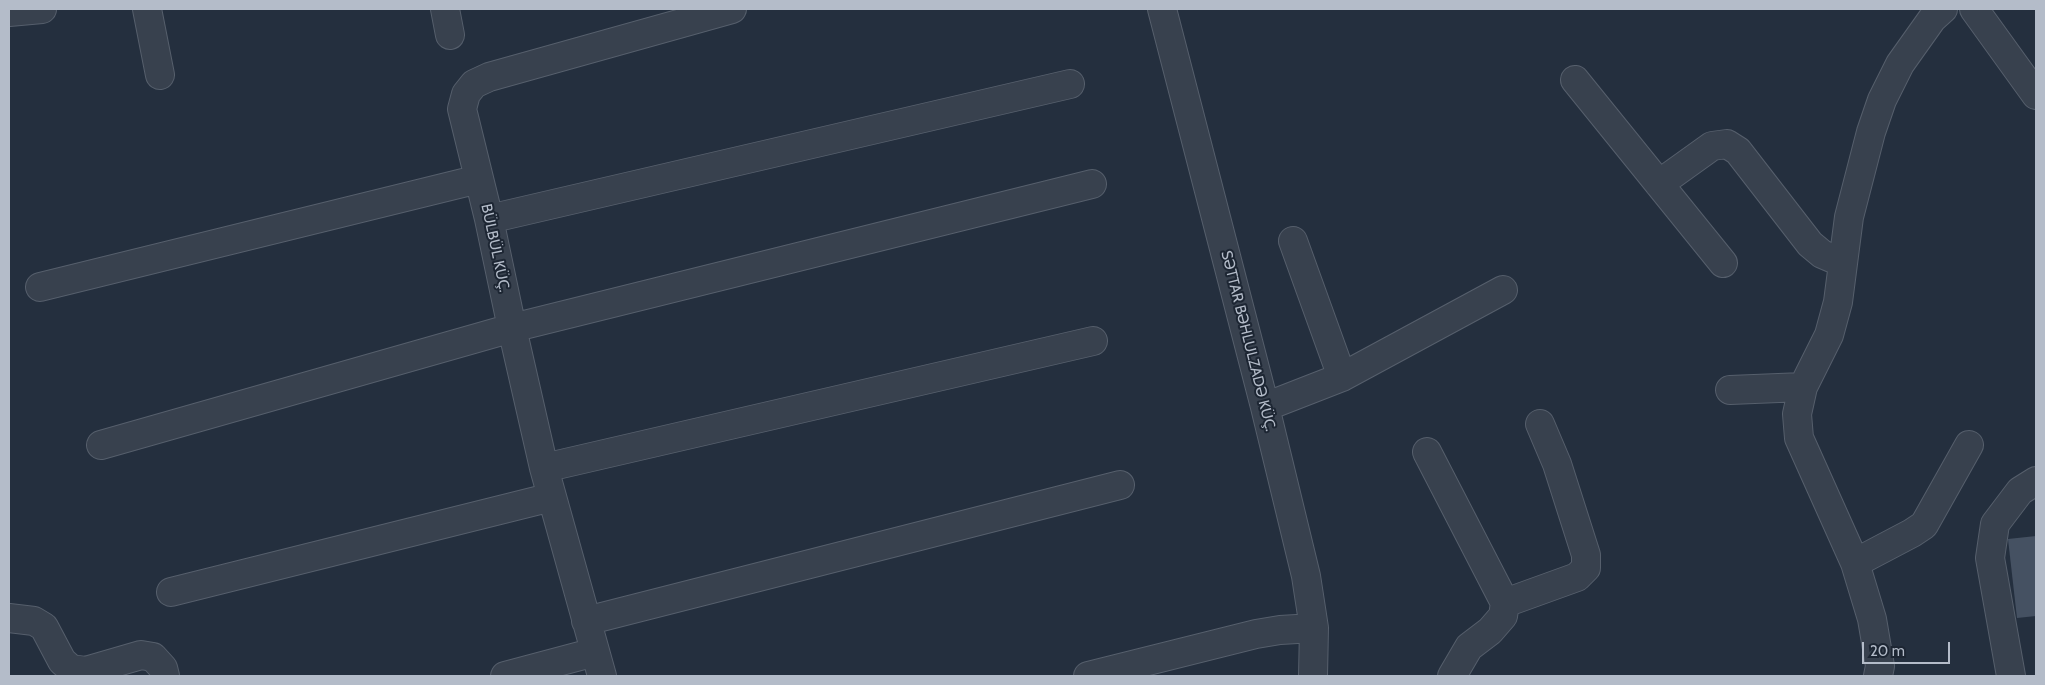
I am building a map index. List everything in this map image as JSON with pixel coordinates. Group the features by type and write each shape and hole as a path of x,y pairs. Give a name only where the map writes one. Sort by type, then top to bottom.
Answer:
{"street":[{"path":"9,12 42,9"},
{"path":"148,9 160,74"},
{"path":"445,9 450,35"},
{"name":"BÜLBÜL KÜÇ.","path":"598,664 544,468 489,219 462,109 466,94 474,84 489,77 732,9"},
{"name":"SƏTTAR BƏHLULZADƏ KÜÇ.","path":"1162,9 1266,407 1306,576 1314,628 1313,676"},
{"path":"1878,676 1880,666 1872,619 1855,563 1799,438 1798,414 1803,387 1829,335 1838,302 1849,217 1871,132 1882,100 1900,64 1932,19 1943,9"},
{"path":"1974,9 2036,95"},
{"path":"1575,80 1723,263"},
{"path":"489,219 1070,84"},
{"path":"1659,184 1712,146 1727,144 1738,151 1810,244 1822,254 1843,263"},
{"path":"40,287 479,179"},
{"path":"101,445 512,328 1092,184"},
{"path":"1293,241 1342,377"},
{"path":"1266,407 1342,377 1503,290"},
{"path":"544,468 1093,341"},
{"path":"1730,390 1803,387"},
{"path":"1504,603 1577,577 1586,568 1586,555 1572,509 1557,464 1540,424"},
{"path":"1855,563 1912,534 1924,525 1969,445"},
{"path":"1427,452 1504,603 1503,616 1490,631 1469,647 1452,676"},
{"path":"2010,676 1990,558 1995,524 2020,491 2036,482"},
{"path":"586,621 1120,485"},
{"path":"171,592 552,497"},
{"path":"9,618 34,620 44,627 62,661 72,668 86,671 141,655 152,657 163,668 165,676"},
{"path":"1088,676 1256,634 1280,630 1314,628"},
{"path":"505,676 598,664"}],"building":[{"path":"2036,536 2036,616 2017,618 2008,539"}]}
